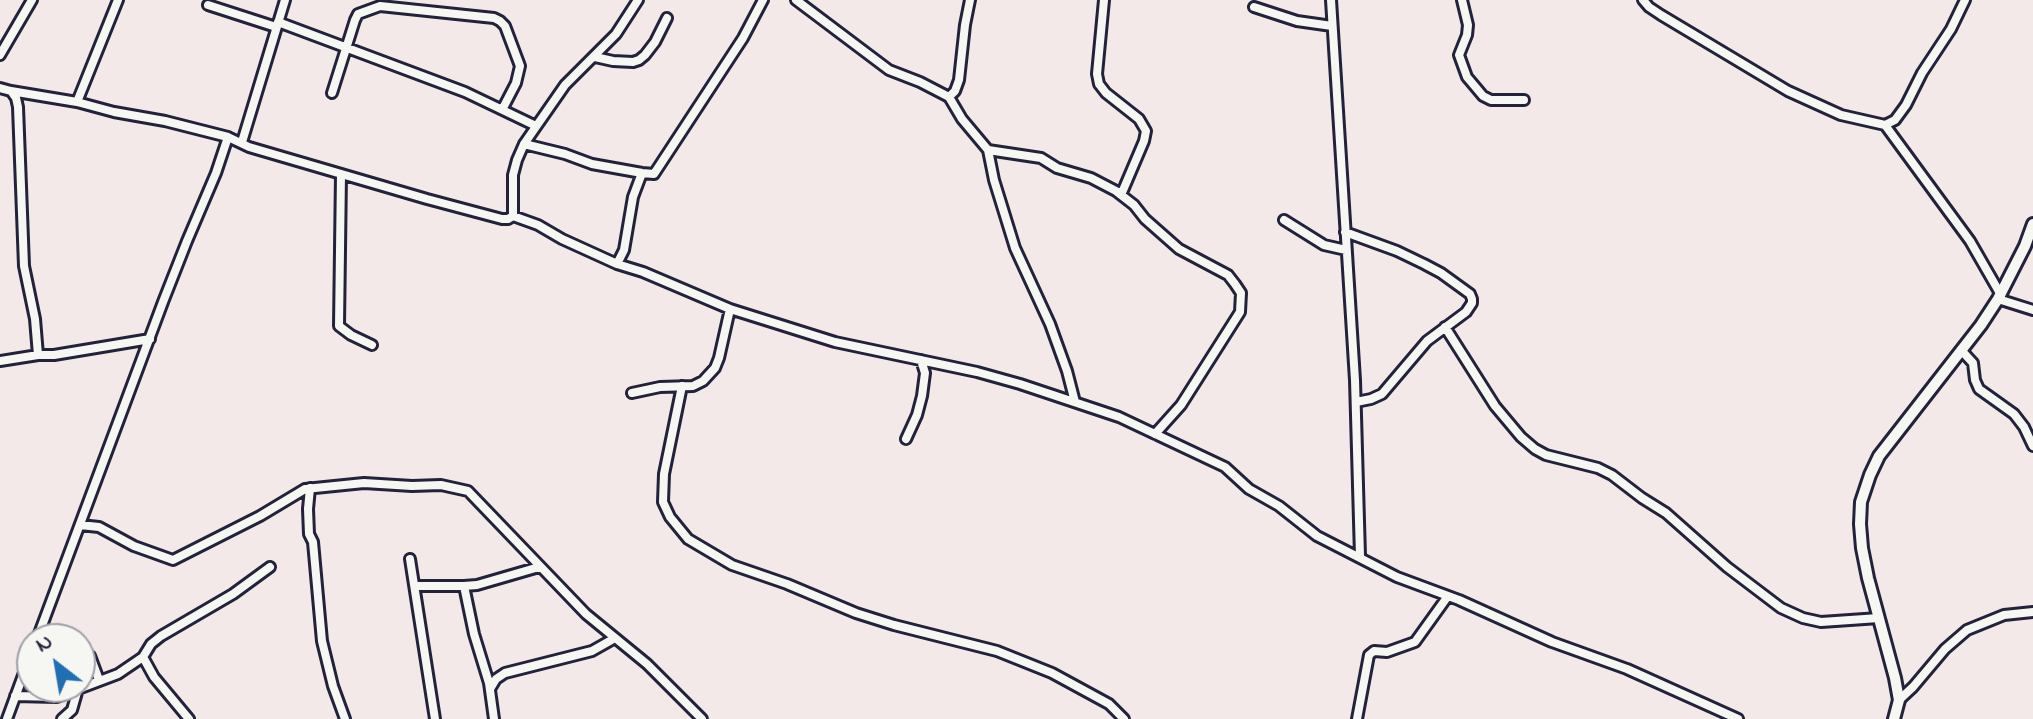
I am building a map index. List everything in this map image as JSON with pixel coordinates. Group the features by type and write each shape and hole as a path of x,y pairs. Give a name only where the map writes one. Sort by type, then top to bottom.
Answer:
{"main road":[{"path":"1894,719 1899,700 1862,548 1861,502 1879,456 2000,297 2033,224"}],"street":[{"path":"0,55 32,0"},
{"path":"77,102 118,0"},
{"path":"242,142 285,0"},
{"path":"513,216 513,175 524,144 565,85 616,34 638,0"},
{"path":"524,144 592,164 654,174 743,38 763,0"},
{"path":"796,0 889,70 949,97 988,150 1015,248 1050,324 1075,402"},
{"path":"949,97 959,80 970,0"},
{"path":"1104,0 1097,74 1099,84 1139,119 1146,131 1121,195"},
{"path":"1331,0 1356,402 1360,556"},
{"path":"1462,0 1468,25 1459,55 1467,77 1483,96 1491,100 1524,100"},
{"path":"1643,0 1661,15 1788,91 1841,115 1885,125 1895,120 1906,105 1965,0"},
{"path":"208,5 346,46 503,108 536,126"},
{"path":"332,93 358,14 380,6 494,18 505,26 520,66 516,83 503,108"},
{"path":"1254,7 1297,21 1332,26"},
{"path":"595,57 613,61 639,60 650,49 667,18"},
{"path":"0,88 142,115 228,137 264,151 488,216 508,219 513,216 617,264 730,309 835,342 977,372 1119,417 1225,467 1249,489 1279,506 1317,536 1397,577 1552,642 1627,669 1738,719"},
{"path":"11,91 18,107 24,266 35,319 38,355"},
{"path":"1885,125 1970,241 2000,297 2033,310"},
{"path":"43,623 228,137"},
{"path":"988,150 1041,158 1057,168 1091,178 1121,195 1179,249 1228,275 1241,293 1240,312 1231,328 1181,405 1155,434"},
{"path":"617,264 624,250 633,197 642,173"},
{"path":"341,174 339,326 372,345"},
{"path":"1284,220 1324,245 1346,250"},
{"path":"1345,232 1397,251 1441,273 1470,294 1472,303 1466,312 1421,348 1382,394 1356,402"},
{"path":"632,393 698,384 715,368 730,309"},
{"path":"1445,327 1495,406 1535,449 1612,475 1666,513 1736,574 1781,608 1821,622 1879,618"},
{"path":"0,361 150,339"},
{"path":"1961,350 1973,363 1979,389 2014,414 2033,446"},
{"path":"906,439 922,396 925,373 921,360"},
{"path":"682,386 664,474 663,502 670,517 688,539 732,565 856,613 997,651 1052,673 1109,704 1124,719"},
{"path":"80,525 99,527 134,546 173,560 310,488 364,483 441,485 468,491 586,614 647,664 702,719"},
{"path":"310,488 309,534 313,542 322,641 345,719"},
{"path":"410,559 435,719"},
{"path":"96,681 118,674 143,657 161,636 233,594 270,567"},
{"path":"415,586 477,585 539,567"},
{"path":"464,586 490,689 494,719"},
{"path":"1357,719 1369,655 1374,651 1387,652 1415,642 1448,596"},
{"path":"1899,700 1945,649 1967,630 2004,615 2033,612"},
{"path":"490,689 496,679 505,673 592,651 615,638"},
{"path":"143,657 154,677 189,719"},
{"path":"96,672 99,680"},
{"path":"7,719 15,696"},
{"path":"62,719 72,710 74,703"}]}
